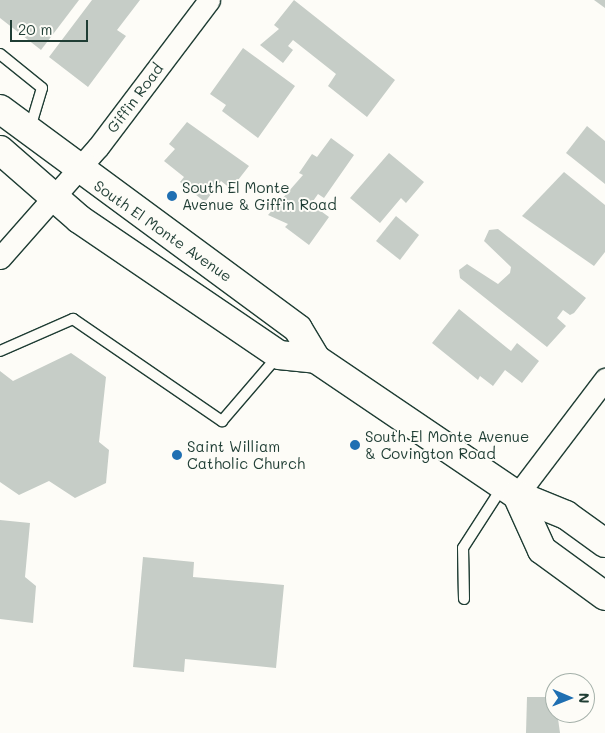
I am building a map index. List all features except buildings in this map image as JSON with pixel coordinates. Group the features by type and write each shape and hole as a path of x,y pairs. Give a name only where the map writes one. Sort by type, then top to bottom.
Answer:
{"main road":[{"name":"South El Monte Avenue","path":"0,109 76,168 298,329 316,359 510,490 566,515 605,544"},
{"name":"South El Monte Avenue","path":"0,150 79,219 279,355 316,359"},
{"path":"510,490 542,550 605,596"}],"street":[{"name":"Giffin Road","path":"0,258 52,195 98,147 209,0"},
{"path":"510,490 605,379"}],"lane":[{"path":"0,54 42,88 29,132"},
{"path":"0,351 72,319 222,421 279,355 298,329"},
{"path":"464,599 463,548 510,490"}],"place":[{"name":"South El Monte Avenue & Giffin Road","path":"172,196"},
{"name":"South El Monte Avenue & Covington Road","path":"355,445"},
{"name":"Saint William Catholic Church","path":"177,455"}]}
